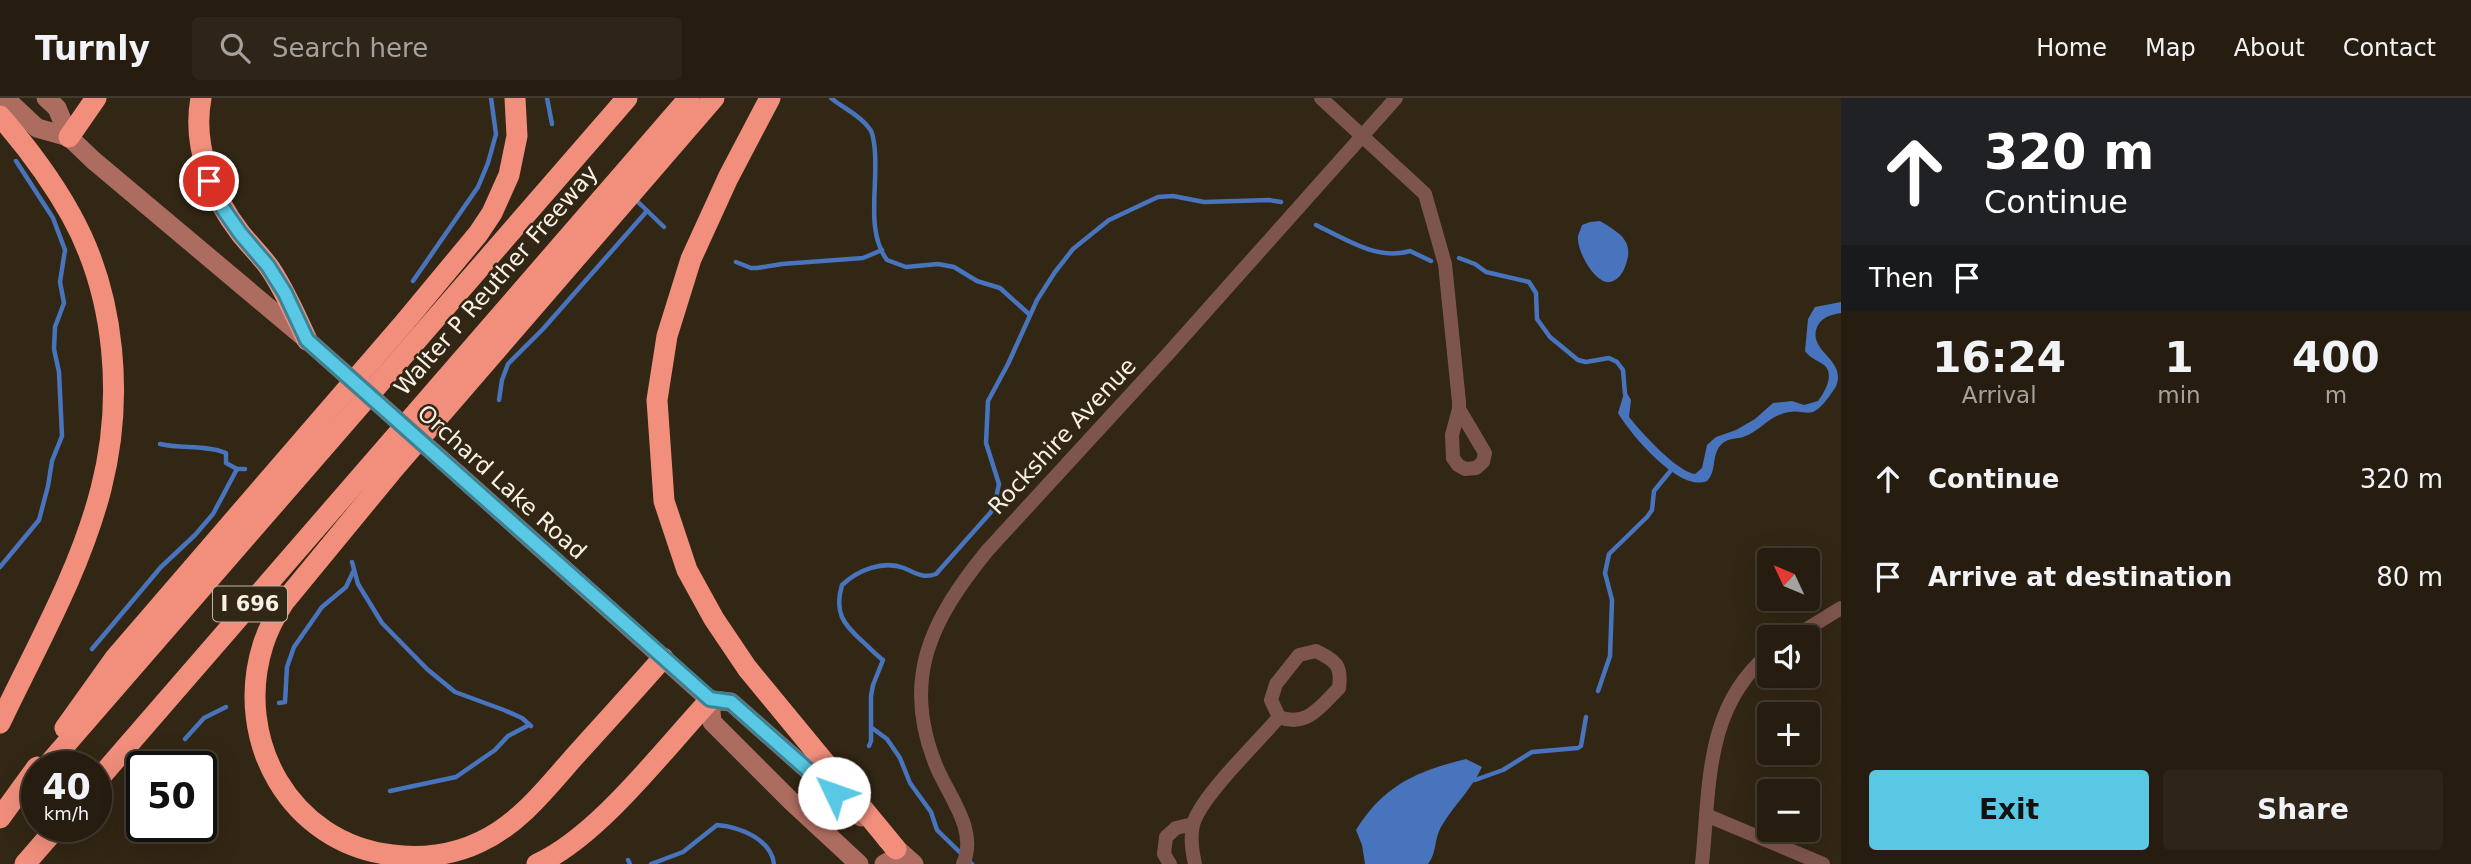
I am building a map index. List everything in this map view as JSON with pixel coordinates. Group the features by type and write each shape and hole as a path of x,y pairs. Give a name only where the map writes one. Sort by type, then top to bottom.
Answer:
{"highway":[{"path":"69,137 96,98"},
{"path":"201,98 201,144 209,181 222,207 268,266 285,293 307,340"},
{"path":"48,751 115,657 478,234 492,213 509,175 517,136 514,98"},
{"name":"Walter P Reuther Freeway","path":"60,751 627,98"},
{"name":"Walter P Reuther Freeway","path":"112,764 689,98"},
{"path":"663,658 519,817 479,843 439,855 419,857 376,853 338,839 317,826 279,785 267,762 257,725 257,669 271,624 284,602 391,472 714,98"},
{"path":"770,98 728,178 691,259 667,336 657,400 664,501 687,570 714,619 747,668 890,856"},
{"path":"0,116 36,158 72,216 86,247 110,330 114,390 108,455 91,523 53,612 0,723"},
{"path":"537,864 587,831 639,779 710,699"},
{"path":"0,820 21,790"},
{"path":"0,820 21,797"},
{"path":"25,864 44,842"}],"main road":[{"name":"Orchard Lake Road","path":"5,98 37,128 69,137 307,340 710,699 731,702 890,856 914,864"},
{"name":"Orchard Lake Road","path":"46,98 57,108 69,137"},
{"path":"710,699 712,722 859,864"}],"street":[{"path":"1321,98 1425,194 1445,264 1459,410"},
{"name":"Rockshire Avenue","path":"963,864 968,844 965,831 961,816 937,767 924,724 922,706 924,659 931,636 943,612 959,585 994,543 1150,374 1396,98"},
{"path":"1813,625 1841,608"},
{"path":"1316,651 1335,660 1341,674 1339,688 1308,717 1292,722 1279,717 1270,700 1276,684 1299,655 1316,651"},
{"path":"1702,864 1709,778 1718,730 1741,684 1757,667"},
{"path":"1195,864 1191,847 1193,824 1203,804 1279,717"},
{"path":"1706,815 1823,864"},
{"path":"1170,864 1164,854 1166,837 1176,828 1193,824"}],"water":[{"path":"1600,221 1620,234 1627,244 1628,258 1623,272 1610,282 1592,272 1578,242 1582,225"},
{"path":"1841,302 1841,313 1822,320 1816,330 1817,342 1837,371 1838,381 1833,391 1818,409 1812,412 1779,415 1748,435 1723,443 1719,447 1707,481 1684,479 1670,471 1634,435 1618,413 1625,390 1631,400 1629,417 1669,459 1687,472 1695,474 1702,468 1707,445 1716,437 1755,419 1773,403 1792,401 1804,405 1818,401 1826,388 1829,373 1824,365 1805,351 1808,319 1815,307"},
{"path":"1466,759 1482,767 1441,827 1428,864 1365,864 1356,830 1378,802 1403,782 1417,775"}],"waterway":[{"path":"413,281 478,187 496,134 491,98"},
{"path":"547,98 552,124"},
{"path":"831,98 861,119 872,133 875,157 874,219 880,248 887,260 906,267 938,264 954,267 977,281 1000,288 1030,315"},
{"path":"0,567 39,520 52,461 62,436 59,372 54,349 55,327 64,303 60,282 65,250 53,218 16,161"},
{"path":"869,746 871,696 883,660 845,623 839,603 842,585 855,575 879,566 896,566 923,576 936,574 991,512 999,484 986,443 988,401 1037,300 1055,272 1073,249 1109,220 1158,197 1173,196 1204,202 1281,202"},
{"path":"638,202 664,227"},
{"path":"499,400 508,364 543,329 647,211"},
{"path":"1316,225 1374,251 1410,251 1431,261"},
{"path":"736,262 757,268 863,258 882,250"},
{"path":"1459,258 1486,272 1529,282 1536,293 1537,319 1550,337 1578,360 1586,362 1609,358 1617,362 1623,370 1625,394"},
{"path":"160,444 226,453 226,463 237,469 245,469"},
{"path":"92,649 161,567 213,514 237,469"},
{"path":"1598,691 1610,656 1612,600 1605,573 1609,554 1647,517 1652,510 1654,491 1672,469"},
{"path":"352,562 358,584 382,623 427,669 455,692 522,718 531,726"},
{"path":"279,703 285,702 287,667 294,647 322,607 346,587 353,572"},
{"path":"185,739 204,718 226,707"},
{"path":"1475,780 1503,770 1532,752 1578,748 1581,746 1586,717"},
{"path":"390,791 456,777 495,750 508,736 529,725"},
{"path":"872,728 887,739 900,758 910,783 931,812 937,830 972,864"},
{"path":"651,864 683,852 717,825 735,828 761,841 772,855 774,864"},
{"path":"628,860 630,864"}],"route":[{"path":"209,181 222,207 268,266 285,293 307,340 710,699 731,702 834,793"}]}
